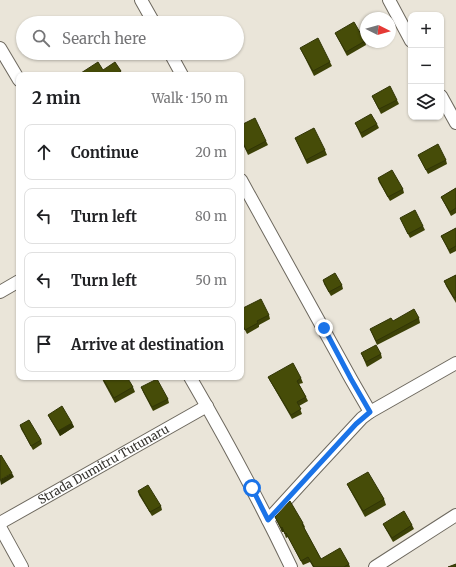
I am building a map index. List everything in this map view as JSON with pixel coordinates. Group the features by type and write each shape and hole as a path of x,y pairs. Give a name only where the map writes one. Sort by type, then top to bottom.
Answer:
{"street":[{"path":"141,0 150,16"},
{"path":"389,0 408,35"},
{"path":"1,51 16,75"},
{"path":"174,60 180,72"},
{"path":"444,101 456,123"},
{"path":"244,185 370,412"},
{"path":"0,292 16,283"},
{"path":"268,520 356,424 370,412 456,362"},
{"path":"192,380 268,520 291,567"},
{"name":"Strada Dumitru Tutunaru","path":"0,523 207,406"},
{"path":"375,567 456,515"},
{"path":"0,527 22,567"}],"building":[{"path":"354,22 360,32 360,44 346,52 335,33"},
{"path":"318,38 330,62 313,71 300,48"},
{"path":"98,62 103,70 115,62 121,71 120,72 83,72"},
{"path":"390,86 397,100 379,109 372,96"},
{"path":"371,114 377,124 361,133 355,123"},
{"path":"255,118 266,141 247,151 244,145 244,124"},
{"path":"314,128 325,150 306,160 295,138"},
{"path":"438,144 446,160 426,170 418,155"},
{"path":"392,170 403,189 388,197 378,178"},
{"path":"456,188 456,208 450,212 441,197"},
{"path":"415,210 423,226 408,234 400,218"},
{"path":"456,228 456,246 449,250 441,236"},
{"path":"335,273 342,285 329,292 323,280"},
{"path":"456,275 456,297 454,298 444,281"},
{"path":"261,299 269,315 257,321 258,323 245,330 244,308"},
{"path":"414,309 419,318 376,341 370,329 391,318 393,321"},
{"path":"376,345 381,354 366,362 361,353"},
{"path":"293,363 301,378 297,381 306,397 297,402 301,409 291,415 268,377"},
{"path":"104,380 129,380 133,387 114,398"},
{"path":"158,380 168,399 152,407 141,387"},
{"path":"62,406 72,423 58,431 48,415"},
{"path":"29,420 41,440 31,446 20,425"},
{"path":"1,455 12,473 0,480 0,456"},
{"path":"368,472 384,499 363,511 347,484"},
{"path":"148,485 161,506 150,512 138,491"},
{"path":"290,501 321,559 340,548 349,564 344,567 314,567 308,557 301,561 286,533 285,534 275,517"},
{"path":"404,511 412,525 392,538 383,524"},
{"path":"456,564 456,567 448,567"}],"route":[{"path":"252,488 268,520 356,424 370,412 324,328"}]}
